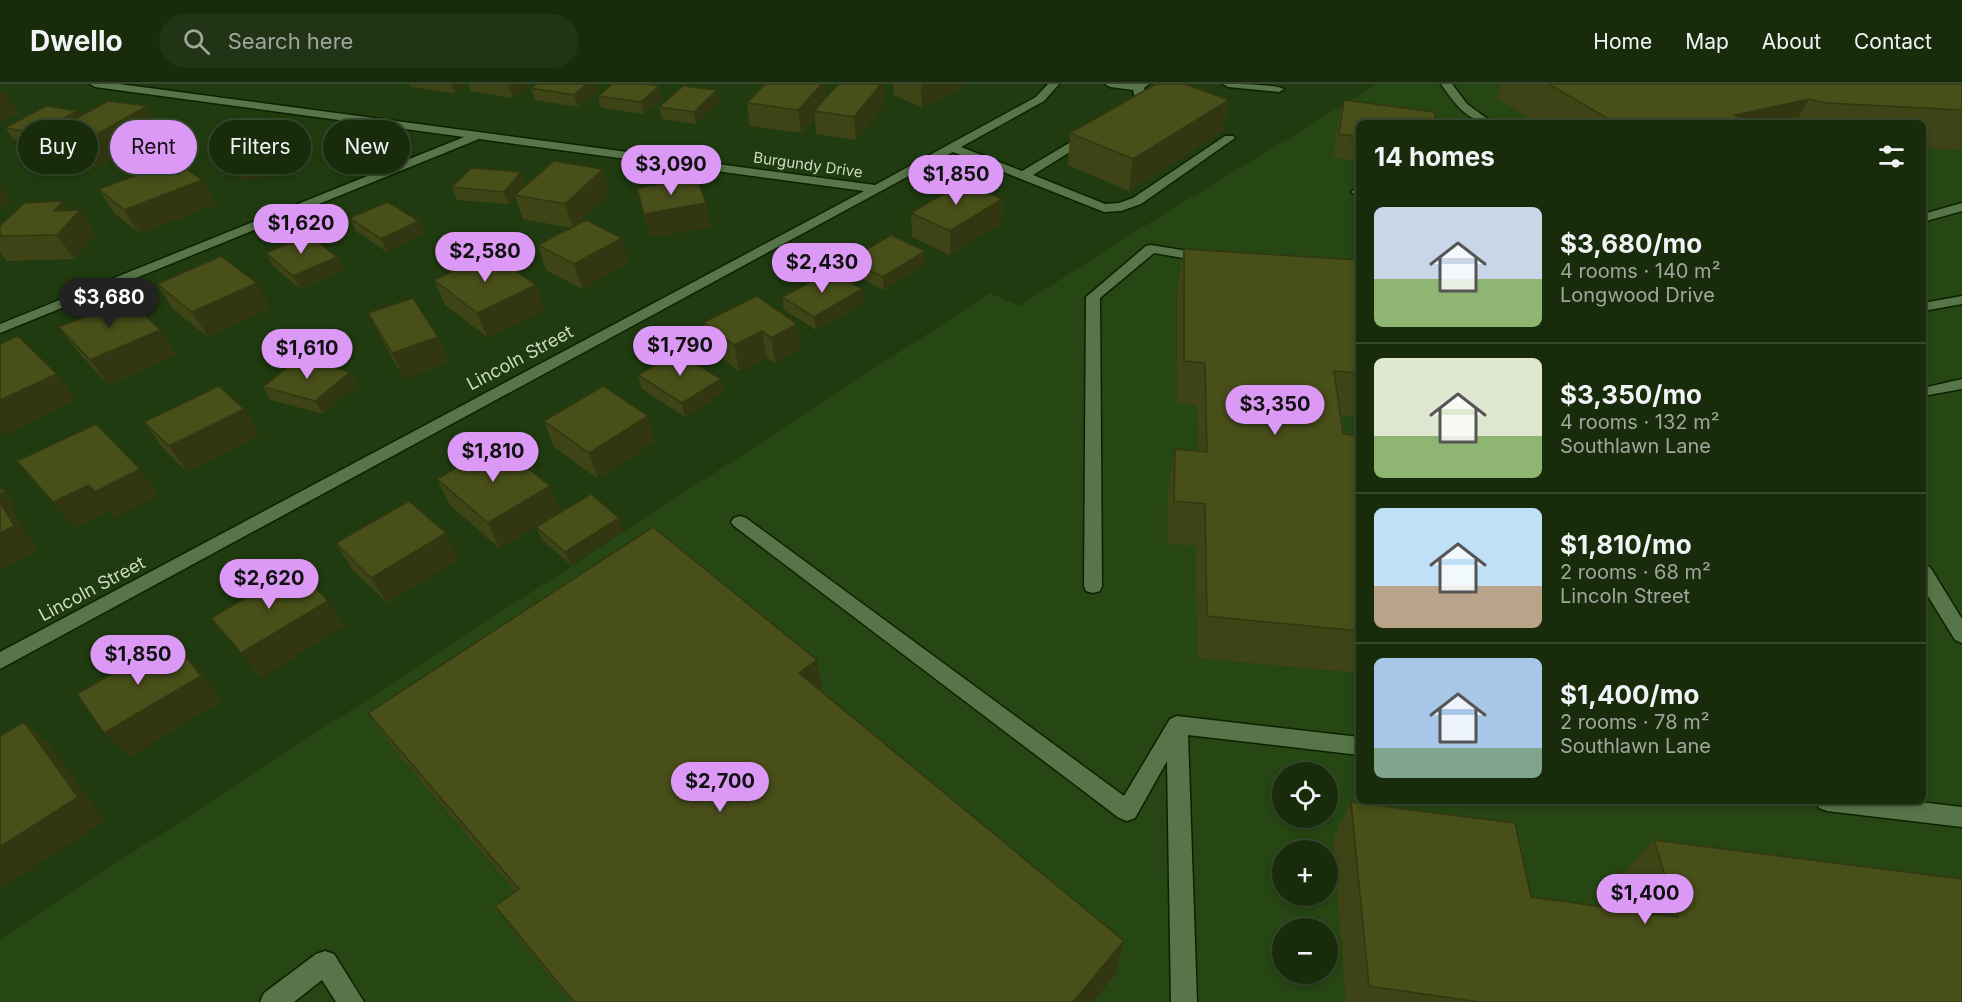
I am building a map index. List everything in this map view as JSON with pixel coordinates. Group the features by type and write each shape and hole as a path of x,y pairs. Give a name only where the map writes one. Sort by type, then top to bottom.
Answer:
{"street":[{"name":"Burgundy Drive","path":"95,84 876,189"},
{"name":"Lincoln Street","path":"0,661 951,148 1040,99 1054,84"},
{"path":"1110,84 1141,85 1142,103 1122,115"},
{"path":"1228,84 1279,88"},
{"path":"1446,84 1463,106 1483,120"},
{"path":"1023,176 1102,128"},
{"path":"0,329 477,136"},
{"path":"951,148 1104,208 1121,207 1137,201 1228,138"},
{"path":"1926,217 1962,207"},
{"path":"1093,586 1093,297 1150,249 1220,260"},
{"path":"1926,306 1962,300"},
{"path":"1926,392 1962,384"},
{"path":"740,522 1127,811 1177,725"},
{"path":"1926,577 1962,635"},
{"path":"1177,725 1356,746"},
{"path":"1177,725 1184,1002"},
{"path":"1874,804 1905,806 1962,817"},
{"path":"273,1002 325,963 351,1002"}],"shaded area":[{"path":"1377,84 1614,84 1962,101 1962,1002 0,1002 0,939 990,293 1020,306 1107,249"}],"building":[{"path":"537,84 587,84 574,95 531,88"},
{"path":"612,84 659,86 641,102 598,96"},
{"path":"765,84 822,84 798,110 747,103"},
{"path":"838,84 881,84 854,117 814,111"},
{"path":"1156,84 1185,84 1229,100 1133,159 1070,133"},
{"path":"1549,84 1962,84 1962,110 1827,103 1809,99 1735,115 1744,120 1610,120"},
{"path":"683,86 717,90 694,112 659,107"},
{"path":"1344,100 1435,112 1435,120 1356,120 1356,137 1339,134"},
{"path":"108,101 147,106 122,120 110,120 110,127 98,134 98,120 73,120"},
{"path":"46,106 77,111 60,120 20,120"},
{"path":"18,121 18,130 5,128"},
{"path":"554,161 603,169 565,204 515,195"},
{"path":"471,168 521,172 504,192 452,187"},
{"path":"140,174 193,174 202,180 124,210 99,189"},
{"path":"697,178 706,203 644,214 637,188"},
{"path":"963,182 1002,199 950,231 911,213"},
{"path":"63,201 54,211 80,210 57,235 0,236 0,226 24,203"},
{"path":"388,202 419,221 381,239 349,218"},
{"path":"586,220 622,238 574,264 538,245"},
{"path":"309,235 337,257 293,276 266,253"},
{"path":"891,235 925,251 883,277 849,260"},
{"path":"476,244 488,255 454,268 442,257"},
{"path":"1184,249 1356,260 1356,373 1334,371 1343,434 1356,436 1356,631 1207,616 1205,504 1174,501 1175,449 1207,452 1205,363 1184,361"},
{"path":"491,254 536,285 477,313 434,280"},
{"path":"221,256 257,283 192,312 157,284"},
{"path":"831,271 862,289 814,317 782,297"},
{"path":"757,296 797,324 771,338 762,331 734,345 704,322"},
{"path":"413,298 438,337 392,353 368,313"},
{"path":"129,299 160,330 90,360 59,327"},
{"path":"18,336 57,374 0,400 0,344"},
{"path":"677,352 721,379 682,403 638,375"},
{"path":"299,358 350,372 315,401 263,387"},
{"path":"219,386 244,409 169,446 144,422"},
{"path":"603,386 648,416 589,453 544,421"},
{"path":"96,424 140,469 95,492 89,485 53,502 17,461"},
{"path":"497,444 550,486 488,523 437,479"},
{"path":"591,494 619,518 565,552 536,527"},
{"path":"409,501 446,533 371,578 336,543"},
{"path":"0,502 14,526 0,533"},
{"path":"653,527 817,660 799,673 1124,941 1073,1002 574,1002 495,906 519,889 368,713"},
{"path":"297,568 328,601 241,653 211,618"},
{"path":"172,639 201,676 104,733 77,694"},
{"path":"24,722 78,797 0,847 0,736"},
{"path":"1351,802 1515,823 1531,897 1678,917 1654,840 1962,879 1962,1002 1479,1002 1369,986"}]}
